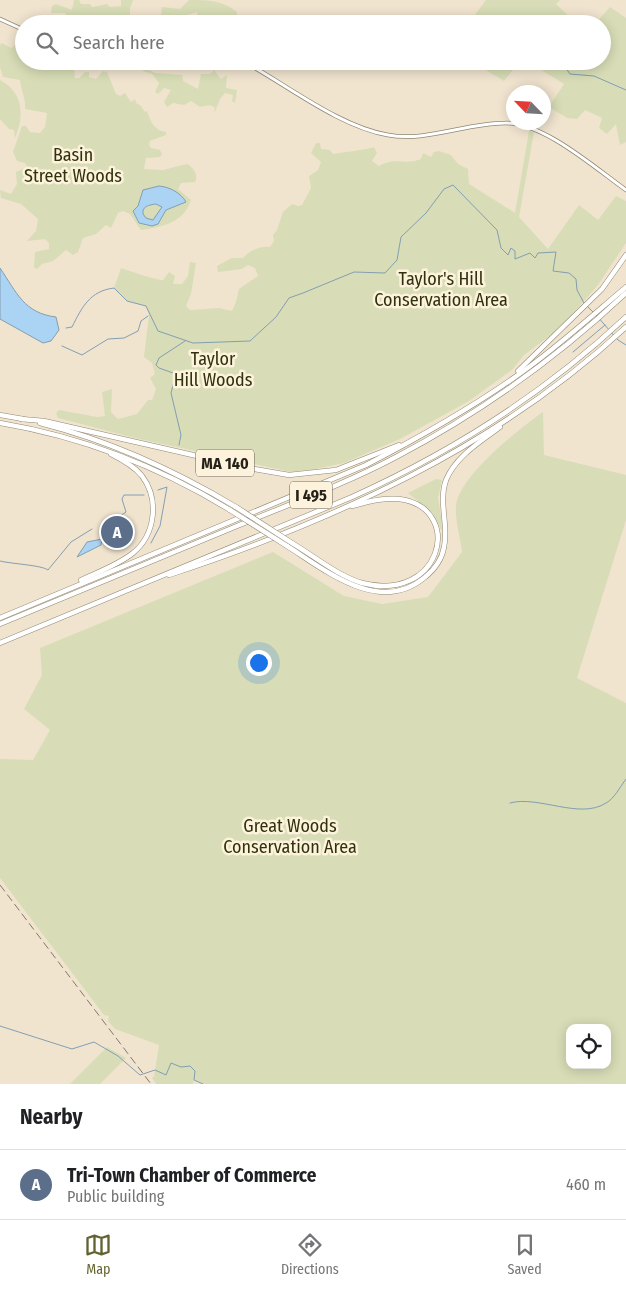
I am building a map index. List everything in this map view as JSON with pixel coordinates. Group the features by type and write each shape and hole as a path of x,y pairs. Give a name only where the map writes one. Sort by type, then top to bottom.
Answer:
{"highway":[{"name":"MA 140","path":"0,415 44,421 254,469 289,475 316,474 346,467 425,432 489,394 533,358 590,302 626,255"},
{"path":"489,394 529,367 626,287"},
{"name":"I 495","path":"0,624 336,485 394,458 461,420 515,385 602,316 626,293"},
{"name":"I 495","path":"0,643 352,497 406,472 504,414 566,369 626,317"},
{"path":"619,335 626,327"},
{"name":"MA 140","path":"0,423 46,432 92,445 152,467 230,510 358,588 386,592 406,588 420,582 438,564 445,546 446,530 443,489 451,470 464,455 567,378 619,335 626,332"},
{"path":"139,585 260,542 338,510 446,457 523,410"},
{"path":"22,419 76,433 138,456 193,482 350,578 370,585 389,586 407,583 422,574 432,562 437,548 435,527 428,514 418,505 406,500 393,499 368,502 338,510"},
{"path":"44,598 366,465 425,432"},
{"path":"0,618 126,558 139,548 149,532 151,496 142,477 128,463 92,445"}],"main road":[{"path":"0,19 15,26"},
{"path":"259,70 312,102 377,132 408,136 504,123 527,126 554,139 626,190"}],"green space":[{"path":"74,0 79,0 81,4 90,4 92,7 107,4 110,7 121,6 121,0 133,0 130,15 67,15 65,13 51,13 52,6 56,4 72,10"},
{"path":"189,0 209,1 226,5 237,12 237,15 197,15 197,12 187,15 161,15 162,7 180,9"},
{"path":"486,0 560,0 556,4 568,15 475,15"},
{"path":"610,7 626,18 626,142 620,145 616,124 607,134 599,128 602,118 585,110 577,119 567,118 551,108 551,104 564,84 541,70 611,70 611,15 603,15"},
{"name":"Basin Street Woods","path":"2,43 11,48 15,45 15,70 74,70 75,78 79,78 85,72 89,72 89,77 96,79 103,71 107,72 116,94 120,96 125,93 131,102 135,99 136,103 145,112 147,111 155,127 166,132 166,135 150,141 149,145 151,148 160,150 162,154 160,157 146,158 144,169 163,170 187,164 195,172 195,182 181,183 178,189 191,200 183,214 178,219 164,225 141,230 130,214 123,211 118,213 111,228 106,225 96,234 83,238 78,252 73,255 66,250 53,261 42,264 37,269 34,267 35,252 49,249 49,243 45,239 27,241 36,231 38,219 21,204 1,198 0,190 11,194 17,184 16,172 27,167 25,163 17,161 13,152 22,126 26,126 30,132 40,133 45,127 47,113 25,109 20,80 3,77 0,67 0,45"},
{"path":"149,70 155,73 182,75 183,81 198,89 201,74 210,74 214,70 221,79 227,75 226,88 237,90 235,103 232,101 233,95 225,93 220,99 214,114 215,108 213,106 200,107 191,101 184,105 173,103 167,107 164,102 171,90 164,88 158,94 155,92 159,83 152,74 143,71"},
{"path":"486,70 513,70 504,81"},
{"path":"0,80 13,91 20,105 20,121 15,138 14,130 9,129 0,119"},
{"path":"529,131 534,132 519,217 548,249 579,205 598,220 616,196 626,201 626,243 598,285 559,329 524,355 513,369 469,401 400,439 344,463 291,472 135,438 58,418 56,413 59,410 97,417 105,416 102,392 112,389 111,412 118,419 137,414 148,400 152,400 156,389 150,378 155,374 152,363 144,357 149,315 146,306 127,301 114,288 121,268 159,280 163,280 169,272 175,276 173,284 182,284 188,276 190,262 196,263 191,294 186,306 190,310 219,308 232,311 239,289 258,276 255,268 248,265 242,269 218,272 217,266 232,258 243,258 248,253 262,247 270,247 274,241 273,235 277,230 283,212 292,204 302,205 311,188 309,176 318,170 321,162 311,153 316,143 320,143 321,149 330,150 333,154 374,147 377,153 372,161 379,166 395,161 415,161 421,159 423,153 431,157 434,152 439,151 451,155 458,164 468,169 469,184 515,213"},
{"name":"Great Woods Conservation Area","path":"543,412 544,455 626,475 626,520 577,678 626,703 626,1084 203,1084 194,1080 193,1084 156,1084 152,1078 154,1076 159,1045 115,1029 108,1021 109,1016 104,1015 0,878 0,759 33,760 50,730 24,709 42,675 40,648 273,552 344,596 382,604 428,597 462,552 456,511 459,494 478,468 506,441"},
{"path":"436,479 442,480 438,498 443,528 441,530 433,513 408,493"},
{"path":"107,1047 126,1058 100,1084 70,1084"}],"water":[{"path":"159,186 167,188 178,193 186,202 166,210 158,224 152,226 139,223 133,211 138,206 143,190","holes":["156,204 162,207 153,220 146,218 143,214 144,209 149,205"]},
{"path":"0,268 22,300 36,311 56,317 59,330 51,341 43,343 0,319"},
{"path":"102,539 101,545 77,557 87,542"}],"waterway":[{"path":"567,70 570,74 594,76 626,90"},
{"path":"66,328 72,327 83,307 93,296 114,288 127,301 146,306 158,331 193,343 250,341 276,317 289,298 354,272 385,273 397,260 401,237 426,213 444,189 453,185 497,230 501,248 508,255 511,248 515,251 515,259 530,253 535,258 538,253 556,252 553,271 569,273 576,279 577,290 584,303"},
{"path":"587,306 593,312"},
{"path":"596,315 618,340 626,345"},
{"path":"62,346 82,355 108,339 124,338 138,331 141,321 148,316"},
{"path":"573,352 605,325"},
{"path":"179,445 181,435 171,393 176,374 159,368 156,365 159,358 185,341"},
{"path":"151,543 160,526 167,487 158,490"},
{"path":"103,528 126,512 122,499 124,495 144,495"},
{"path":"0,561 48,570 71,542 92,529"},
{"path":"510,803 521,801 572,808 596,808 612,799 626,779"},
{"path":"0,1026 72,1049 94,1042 118,1056 140,1075 155,1070 166,1075 171,1063 181,1067 190,1066 195,1071 194,1080 203,1084"}],"railway":[{"path":"0,885 151,1084"}],"place":[{"name":"Tri-Town Chamber of Commerce","path":"117,532"}],"park label":[{"name":"Taylor's Hill Conservation Area","path":"441,289"},
{"name":"Taylor Hill Woods","path":"213,369"}]}
